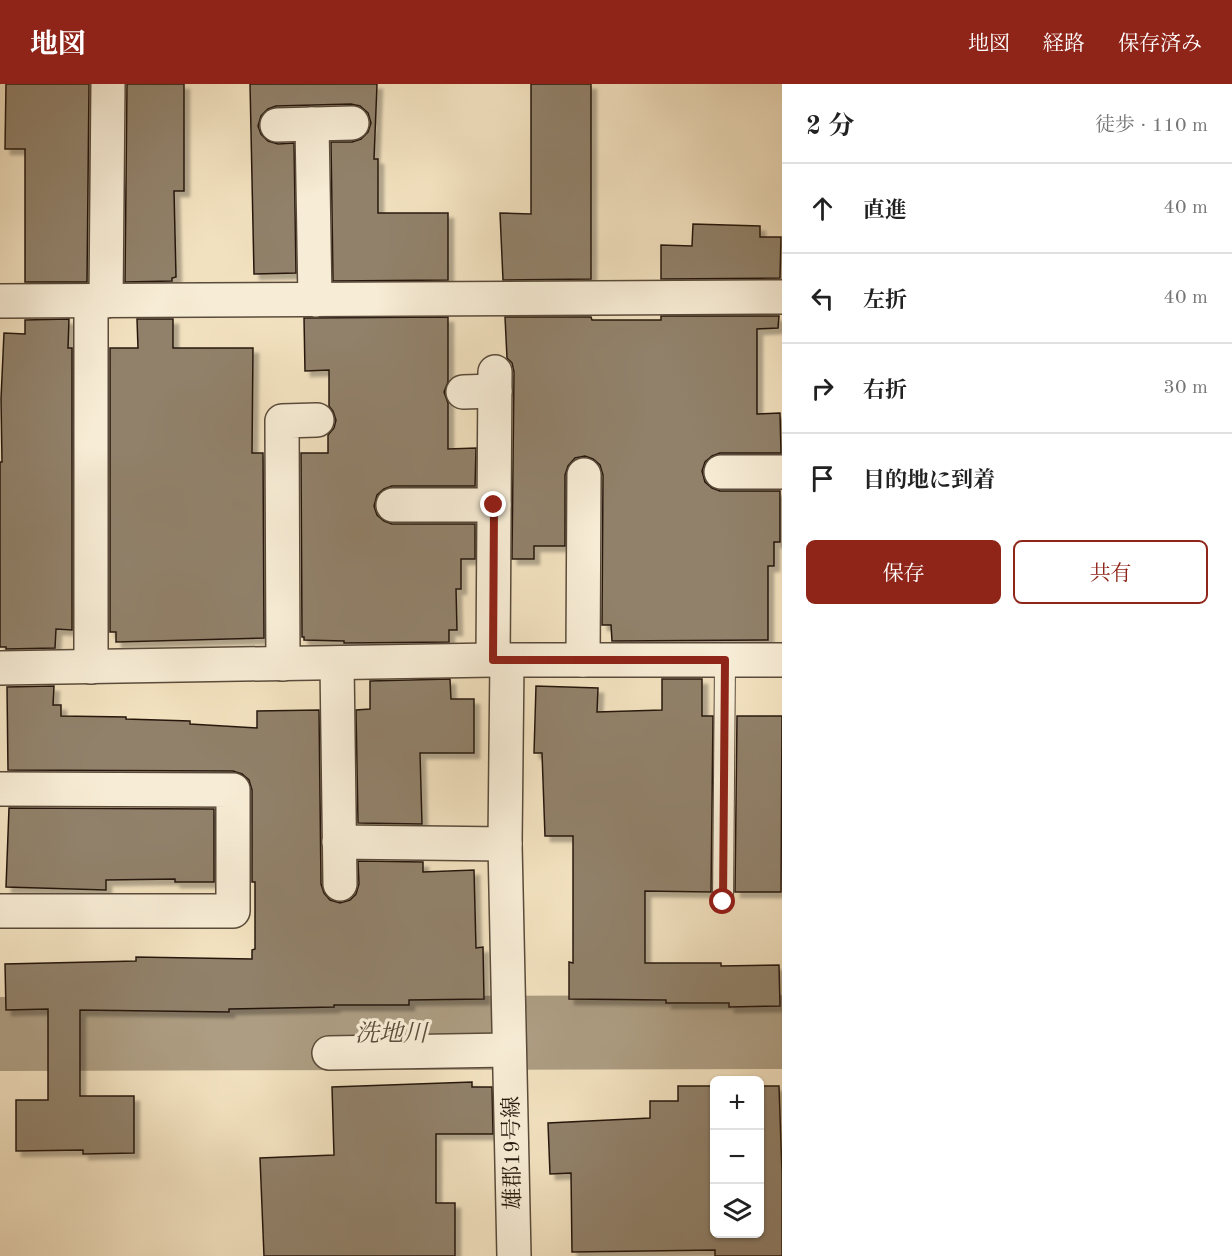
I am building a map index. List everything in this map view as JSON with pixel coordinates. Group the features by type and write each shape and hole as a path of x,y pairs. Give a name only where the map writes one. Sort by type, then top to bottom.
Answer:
{"street":[{"path":"91,667 98,301 108,84"},
{"path":"277,125 352,123"},
{"path":"312,124 315,300"},
{"path":"0,301 782,297"},
{"name":"雄郡19号線","path":"463,392 495,381 494,505 505,844 514,1256"},
{"path":"283,664 282,421 317,420"},
{"path":"721,472 782,472"},
{"path":"583,660 584,475"},
{"path":"393,505 494,505"},
{"path":"0,668 500,660 782,660"},
{"path":"337,663 340,884"},
{"path":"0,789 233,790 233,911 0,911"},
{"path":"339,842 505,844"},
{"path":"329,1053 509,1039"}],"lane":[{"path":"723,902 725,660"}],"building":[{"path":"6,84 89,84 87,282 25,282 25,149 5,149"},
{"path":"127,84 184,84 184,191 174,191 176,277 172,278 172,281 125,282"},
{"path":"250,84 377,84 374,159 378,159 378,213 448,213 448,280 333,281 331,142 352,142 361,139 368,132 371,123 368,113 360,106 351,104 276,106 268,109 261,116 258,126 261,134 268,141 278,144 294,143 296,273 254,274"},
{"path":"531,84 591,84 591,279 503,280 500,213 531,214"},
{"path":"693,224 760,226 760,237 781,237 780,278 661,279 661,245 692,246"},
{"path":"661,316 779,316 778,328 757,329 757,414 780,413 781,453 720,453 705,462 702,471 705,482 720,491 780,491 780,542 774,542 774,566 768,566 768,640 612,641 611,625 602,625 603,475 600,465 585,456 575,458 568,466 565,475 565,546 534,546 534,559 512,559 514,372 512,363 507,358 505,317 661,320"},
{"path":"448,317 448,382 444,392 448,403 448,449 476,448 475,486 392,486 377,495 374,506 377,515 392,524 475,524 475,559 461,559 461,589 456,589 457,630 449,630 449,642 344,643 344,641 304,640 302,637 301,453 328,453 328,435 334,428 336,420 329,406 329,370 305,371 304,318"},
{"path":"69,319 68,348 72,348 72,630 56,629 55,648 6,649 6,647 0,647 0,462 2,462 1,399 4,333 25,334 25,320"},
{"path":"137,319 173,319 173,348 253,348 252,453 263,453 264,638 116,642 116,632 110,632 110,348 138,348"},
{"path":"450,679 451,699 474,699 474,753 420,753 422,824 358,823 356,710 370,709 370,681"},
{"path":"662,679 702,679 702,716 713,716 711,892 645,891 645,963 721,963 721,966 779,965 780,1006 729,1007 729,1003 569,999 569,962 573,963 573,836 545,836 542,753 534,753 536,686 598,688 597,712 662,710"},
{"path":"54,686 53,705 61,705 61,716 126,717 126,719 190,721 190,724 257,728 257,711 319,710 321,884 324,893 330,900 340,903 350,900 356,894 359,884 358,861 423,862 423,872 474,870 476,948 483,947 484,999 409,1000 409,1005 229,1009 229,1012 80,1010 80,1096 134,1096 134,1153 83,1154 83,1150 16,1151 16,1100 48,1100 48,1009 6,1010 5,964 136,961 136,957 252,959 252,950 255,949 252,790 249,780 233,771 8,770 7,687"},
{"path":"737,716 782,716 781,892 735,892"},
{"path":"9,808 214,809 214,882 175,882 175,879 106,880 106,890 6,887"},
{"path":"472,1082 472,1087 492,1087 493,1134 436,1134 436,1203 455,1203 455,1256 264,1256 260,1158 334,1155 332,1087"},
{"path":"678,1086 710,1086 710,1238 764,1238 764,1086 779,1086 782,1256 715,1256 715,1250 572,1252 571,1173 550,1174 548,1123 650,1118 650,1101 678,1101"}],"waterway":[{"name":"洗地川","path":"0,1034 782,1032"}],"route":[{"path":"494,505 493,660 725,660 723,902"}]}
